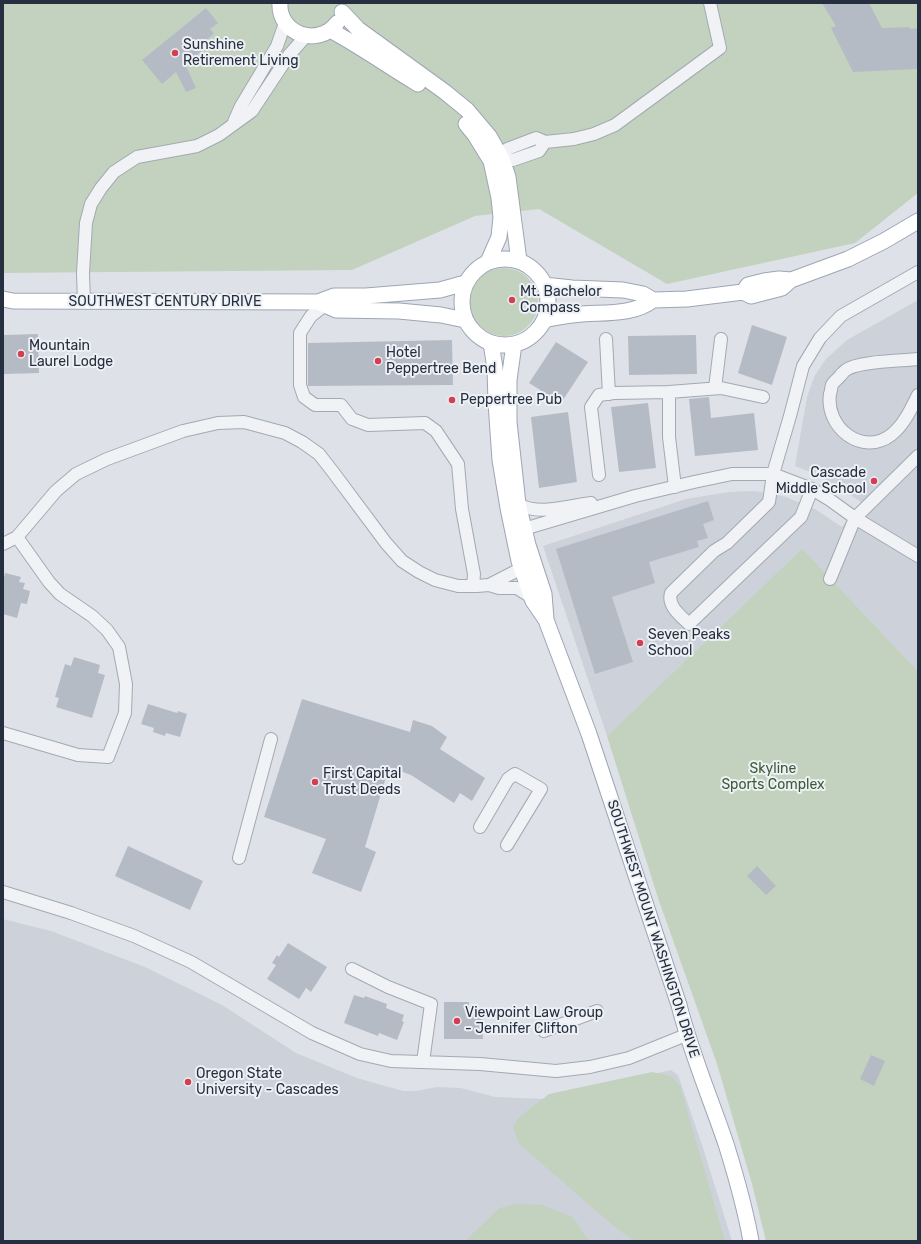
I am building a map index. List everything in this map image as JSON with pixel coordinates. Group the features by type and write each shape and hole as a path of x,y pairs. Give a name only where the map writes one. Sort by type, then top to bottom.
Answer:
{"main road":[{"path":"280,3 282,16 285,23 298,34 306,36 318,35 330,30 340,19 342,7"},
{"path":"342,7 358,30 446,92 467,110 489,136 502,159 508,177 519,261"},
{"path":"330,30 350,40 436,95 454,110 476,136 491,161 499,198 499,237 488,262"},
{"path":"544,285 572,288 623,290 643,294 654,300 687,299 743,292 748,285 779,279 792,280 848,259 884,241 918,221"},
{"path":"498,259 519,261 530,266 538,274 544,285 548,296 548,308 544,320 537,331 526,339 514,344 502,345 491,343 481,338 472,330 465,320 462,308 462,295 465,283 471,274 488,262 498,259"},
{"name":"SOUTHWEST CENTURY DRIVE","path":"322,304 334,296 366,296 440,290 465,283"},
{"path":"544,320 572,315 624,310 645,306 654,300"},
{"name":"SOUTHWEST CENTURY DRIVE","path":"6,302 322,304 336,310 399,311 441,315 465,320"},
{"name":"SOUTHWEST MOUNT WASHINGTON DRIVE","path":"491,343 495,368 500,460 518,531 528,545 544,594 546,620"},
{"name":"SOUTHWEST MOUNT WASHINGTON DRIVE","path":"514,344 509,380 509,422 518,504 518,531 522,568 533,601 546,620 589,734 679,1005 686,1035 726,1144 744,1206 751,1241"}],"street":[{"path":"502,159 507,149 536,138 545,142 594,134 615,125 720,48 710,3"},
{"path":"234,122 241,106 277,46 285,23"},
{"path":"84,302 83,273 86,223 91,204 105,182 114,172 136,157 197,146 219,135 234,122 252,111 289,55 306,36"},
{"path":"812,489 801,517 688,624 671,604 670,597 672,593 714,551 727,543 769,502 773,474 803,366 820,338 841,316 918,273"},
{"path":"322,304 311,316 300,333 300,385 304,397 315,405 341,405 352,419 368,425 425,423 436,431 458,464 462,509 474,574 472,586"},
{"path":"606,339 609,394"},
{"path":"715,388 721,339"},
{"path":"918,359 867,363 846,369 832,386 829,403 836,422 844,433 860,442 873,443 890,436 900,426 918,395"},
{"path":"599,475 591,407 599,395 721,388 764,397"},
{"path":"669,392 670,437 675,487"},
{"path":"3,544 17,537 56,491 76,474 107,459 183,431 218,423 244,422 285,433 302,442 319,454 386,543 402,561 418,572 435,580 458,586 489,585 499,588 517,588 528,595 533,601"},
{"path":"830,579 855,518 918,456"},
{"path":"518,531 635,496 732,474 773,474 812,489 855,518 918,556"},
{"path":"518,504 525,508 542,510 635,496"},
{"path":"3,733 78,755 108,757 125,713 126,684 119,647 108,630 92,616 60,594 49,582 17,537"},
{"path":"489,585 522,568"},
{"path":"239,858 271,739"},
{"path":"480,827 508,779 515,774 541,789 507,844"},
{"path":"3,892 71,913 134,936 191,962 312,1033 360,1054 391,1061 480,1064 556,1071 590,1067 629,1058 686,1035"},
{"path":"352,969 388,987 431,1004 423,1062"},
{"path":"544,1031 596,1011"}],"shaded area":[{"path":"918,300 918,671 802,550 607,736 543,546 686,499 729,492 764,492 786,497 815,509 842,527 861,502 822,477 795,466 807,397 815,375 826,359 847,340"},
{"name":"Oregon State University - Cascades","path":"3,919 51,931 145,967 222,1005 296,1053 357,1078 403,1091 416,1091 437,1087 461,1088 495,1097 544,1099 596,1093 671,1070 678,1075 732,1241 3,1241"}],"green space":[{"path":"3,3 918,3 918,193 855,243 667,284 539,209 475,216 352,270 3,273"},
{"path":"504,268 517,271 528,278 535,289 538,302 535,315 528,326 517,333 504,336 491,333 480,326 473,315 470,302 473,289 480,278 491,271"},
{"name":"Skyline Sports Complex","path":"802,549 918,671 918,1241 766,1241 752,1184 717,1064 658,898 607,736"},
{"path":"652,1072 671,1076 680,1086 725,1241 634,1241 615,1227 519,1144 513,1127 518,1118 549,1094"},
{"path":"515,1204 542,1205 573,1217 589,1241 465,1241 500,1208"}],"building":[{"path":"822,3 869,3 882,28 918,28 918,69 853,72 831,28 836,26"},
{"name":"Sunshine Retirement Living","path":"206,8 218,23 210,29 214,34 205,41 209,45 185,64 196,88 186,92 176,72 162,84 142,60"},
{"path":"752,325 787,337 772,385 738,373"},
{"name":"Mountain Laurel Lodge","path":"38,334 39,373 3,374 3,335"},
{"path":"696,335 697,374 629,375 628,336"},
{"name":"Hotel Peppertree Bend","path":"452,340 453,385 308,386 308,343"},
{"path":"556,342 588,362 561,403 529,383"},
{"path":"709,397 711,418 754,413 758,450 695,456 689,399"},
{"path":"648,403 656,468 619,472 611,407"},
{"path":"568,412 577,482 539,488 531,417"},
{"path":"708,501 714,520 703,524 708,538 697,541 699,547 649,562 655,583 612,597 633,662 595,674 556,549"},
{"path":"5,573 21,577 19,582 25,583 23,589 30,591 27,604 21,603 17,618 3,614 3,582"},
{"path":"74,657 100,665 98,673 105,675 92,718 56,707 59,698 55,697 65,664 71,666"},
{"path":"302,699 410,732 413,720 432,726 447,737 440,749 485,778 472,801 460,793 454,803 411,775 389,767 365,847 376,852 361,892 312,873 326,839 264,817"},
{"path":"148,704 177,713 178,711 187,714 180,737 166,733 165,736 153,732 154,728 141,724"},
{"path":"128,846 203,881 190,910 115,876"},
{"path":"757,866 776,886 766,895 747,876"},
{"path":"288,943 327,967 311,992 306,988 299,999 267,979 276,965 272,963 277,955 279,957"},
{"path":"354,995 364,998 365,996 387,1004 386,1008 404,1015 402,1021 404,1022 397,1040 379,1033 378,1036 344,1023"},
{"path":"444,1002 469,1002 469,1014 482,1014 483,1039 444,1039"},
{"path":"871,1055 885,1061 874,1086 860,1079"}],"place":[{"name":"Sunshine Retirement Living","path":"175,53"},
{"name":"Mt. Bachelor Compass","path":"512,300"},
{"name":"Mountain Laurel Lodge","path":"21,354"},
{"name":"Hotel Peppertree Bend","path":"378,361"},
{"name":"Peppertree Pub","path":"452,400"},
{"name":"Cascade Middle School","path":"874,481"},
{"name":"Seven Peaks School","path":"640,643"},
{"name":"First Capital Trust Deeds","path":"315,782"},
{"name":"Viewpoint Law Group - Jennifer Clifton","path":"457,1021"},
{"name":"Oregon State University - Cascades","path":"188,1082"}]}
